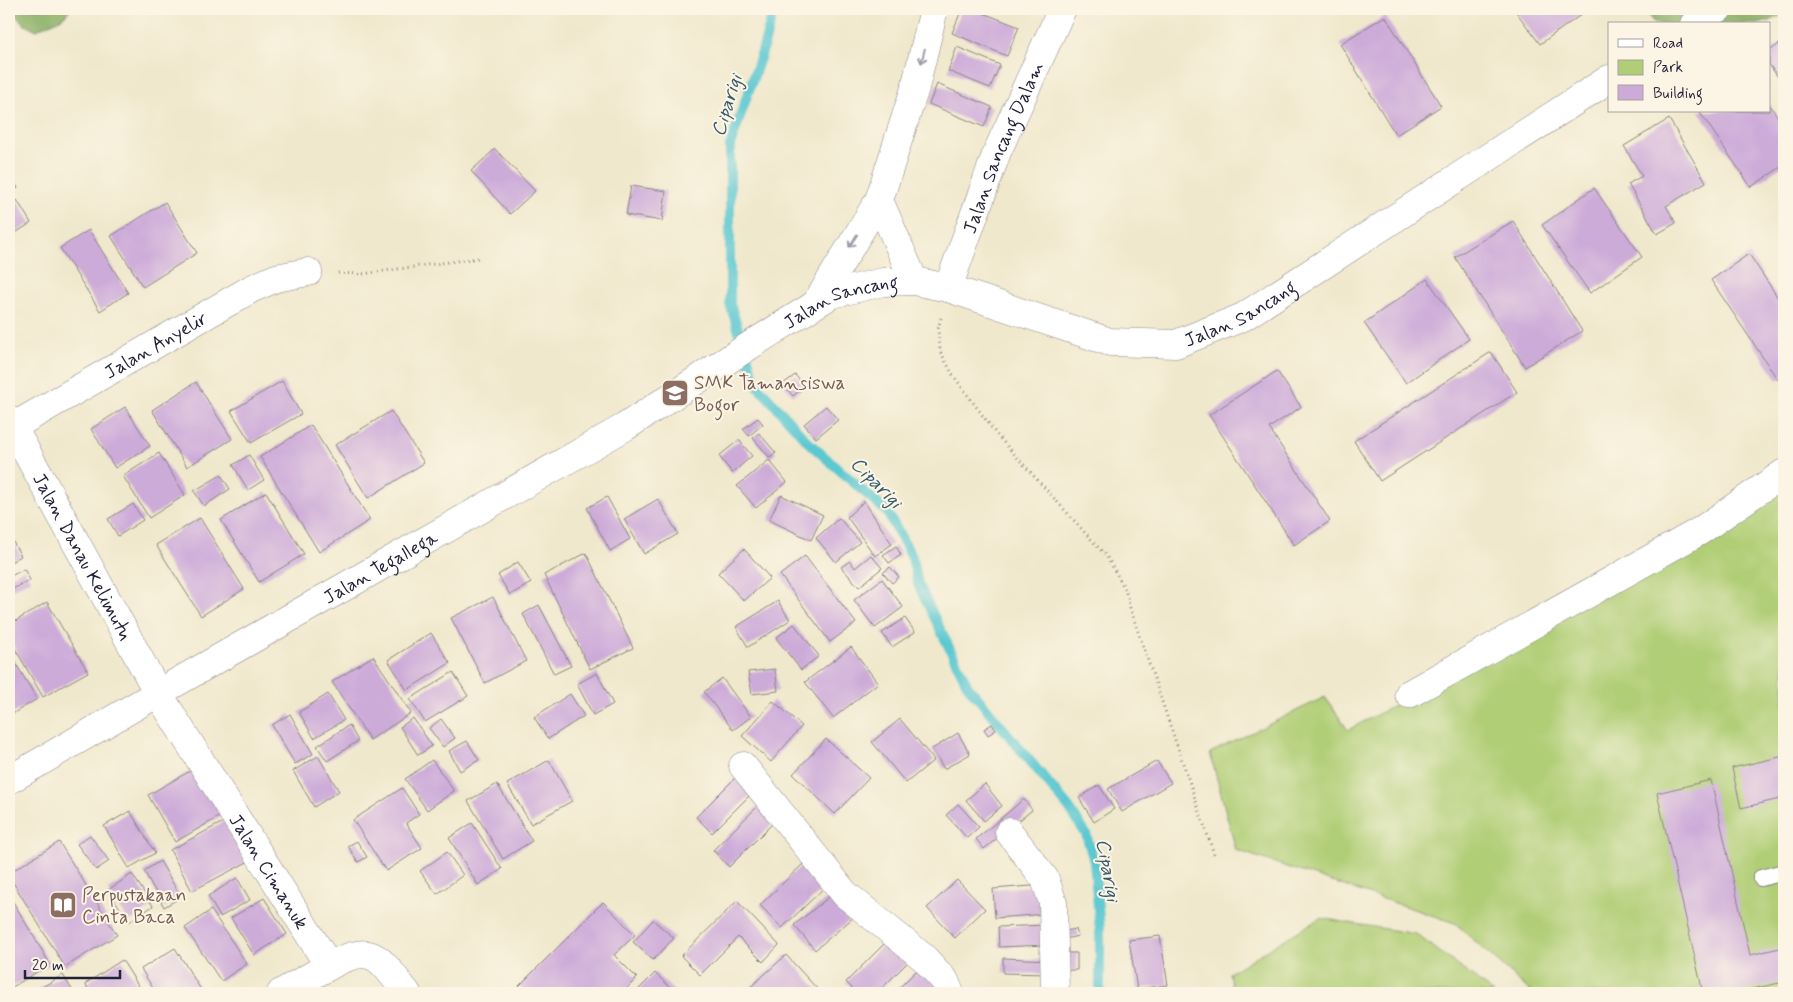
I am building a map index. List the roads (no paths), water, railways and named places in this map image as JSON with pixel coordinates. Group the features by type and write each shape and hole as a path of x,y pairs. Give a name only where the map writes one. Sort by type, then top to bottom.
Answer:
{"street":[{"path":"817,302 879,200 915,88 934,9"},
{"name":"Jalan Sancang Dalam","path":"948,288 997,152 1062,9"},
{"path":"1697,22 1718,9"},
{"name":"Jalan Sancang","path":"746,348 832,294 883,282 914,281 948,288 1110,342 1176,344 1243,317 1608,80"},
{"path":"879,200 914,281"},
{"name":"Jalan Anyelir","path":"10,425 251,289 276,278 308,272"},
{"name":"Jalan Tegallega","path":"9,780 625,427 746,348"},
{"name":"Jalan Danau Kelimutu","path":"10,425 158,693"},
{"path":"1409,694 1700,531 1784,473"},
{"name":"Jalan Cimanuk","path":"158,693 329,966"},
{"path":"743,766 845,894 924,958 945,981 950,993"},
{"path":"1009,832 1045,878 1053,903 1055,993"},
{"path":"281,993 343,958 362,953 375,957 407,993"}],"lane":[{"path":"1762,878 1784,872"}],"waterway":[{"name":"Ciparigi","path":"774,9 762,52 730,146 730,304 756,384 809,443 887,512 912,557 918,584 968,686 1069,808 1086,834 1094,862 1100,930 1100,993"}],"place":[{"name":"SMK Tamansiswa Bogor","path":"675,393"},
{"name":"Perpustakaan Cinta Baca","path":"63,905"}]}
